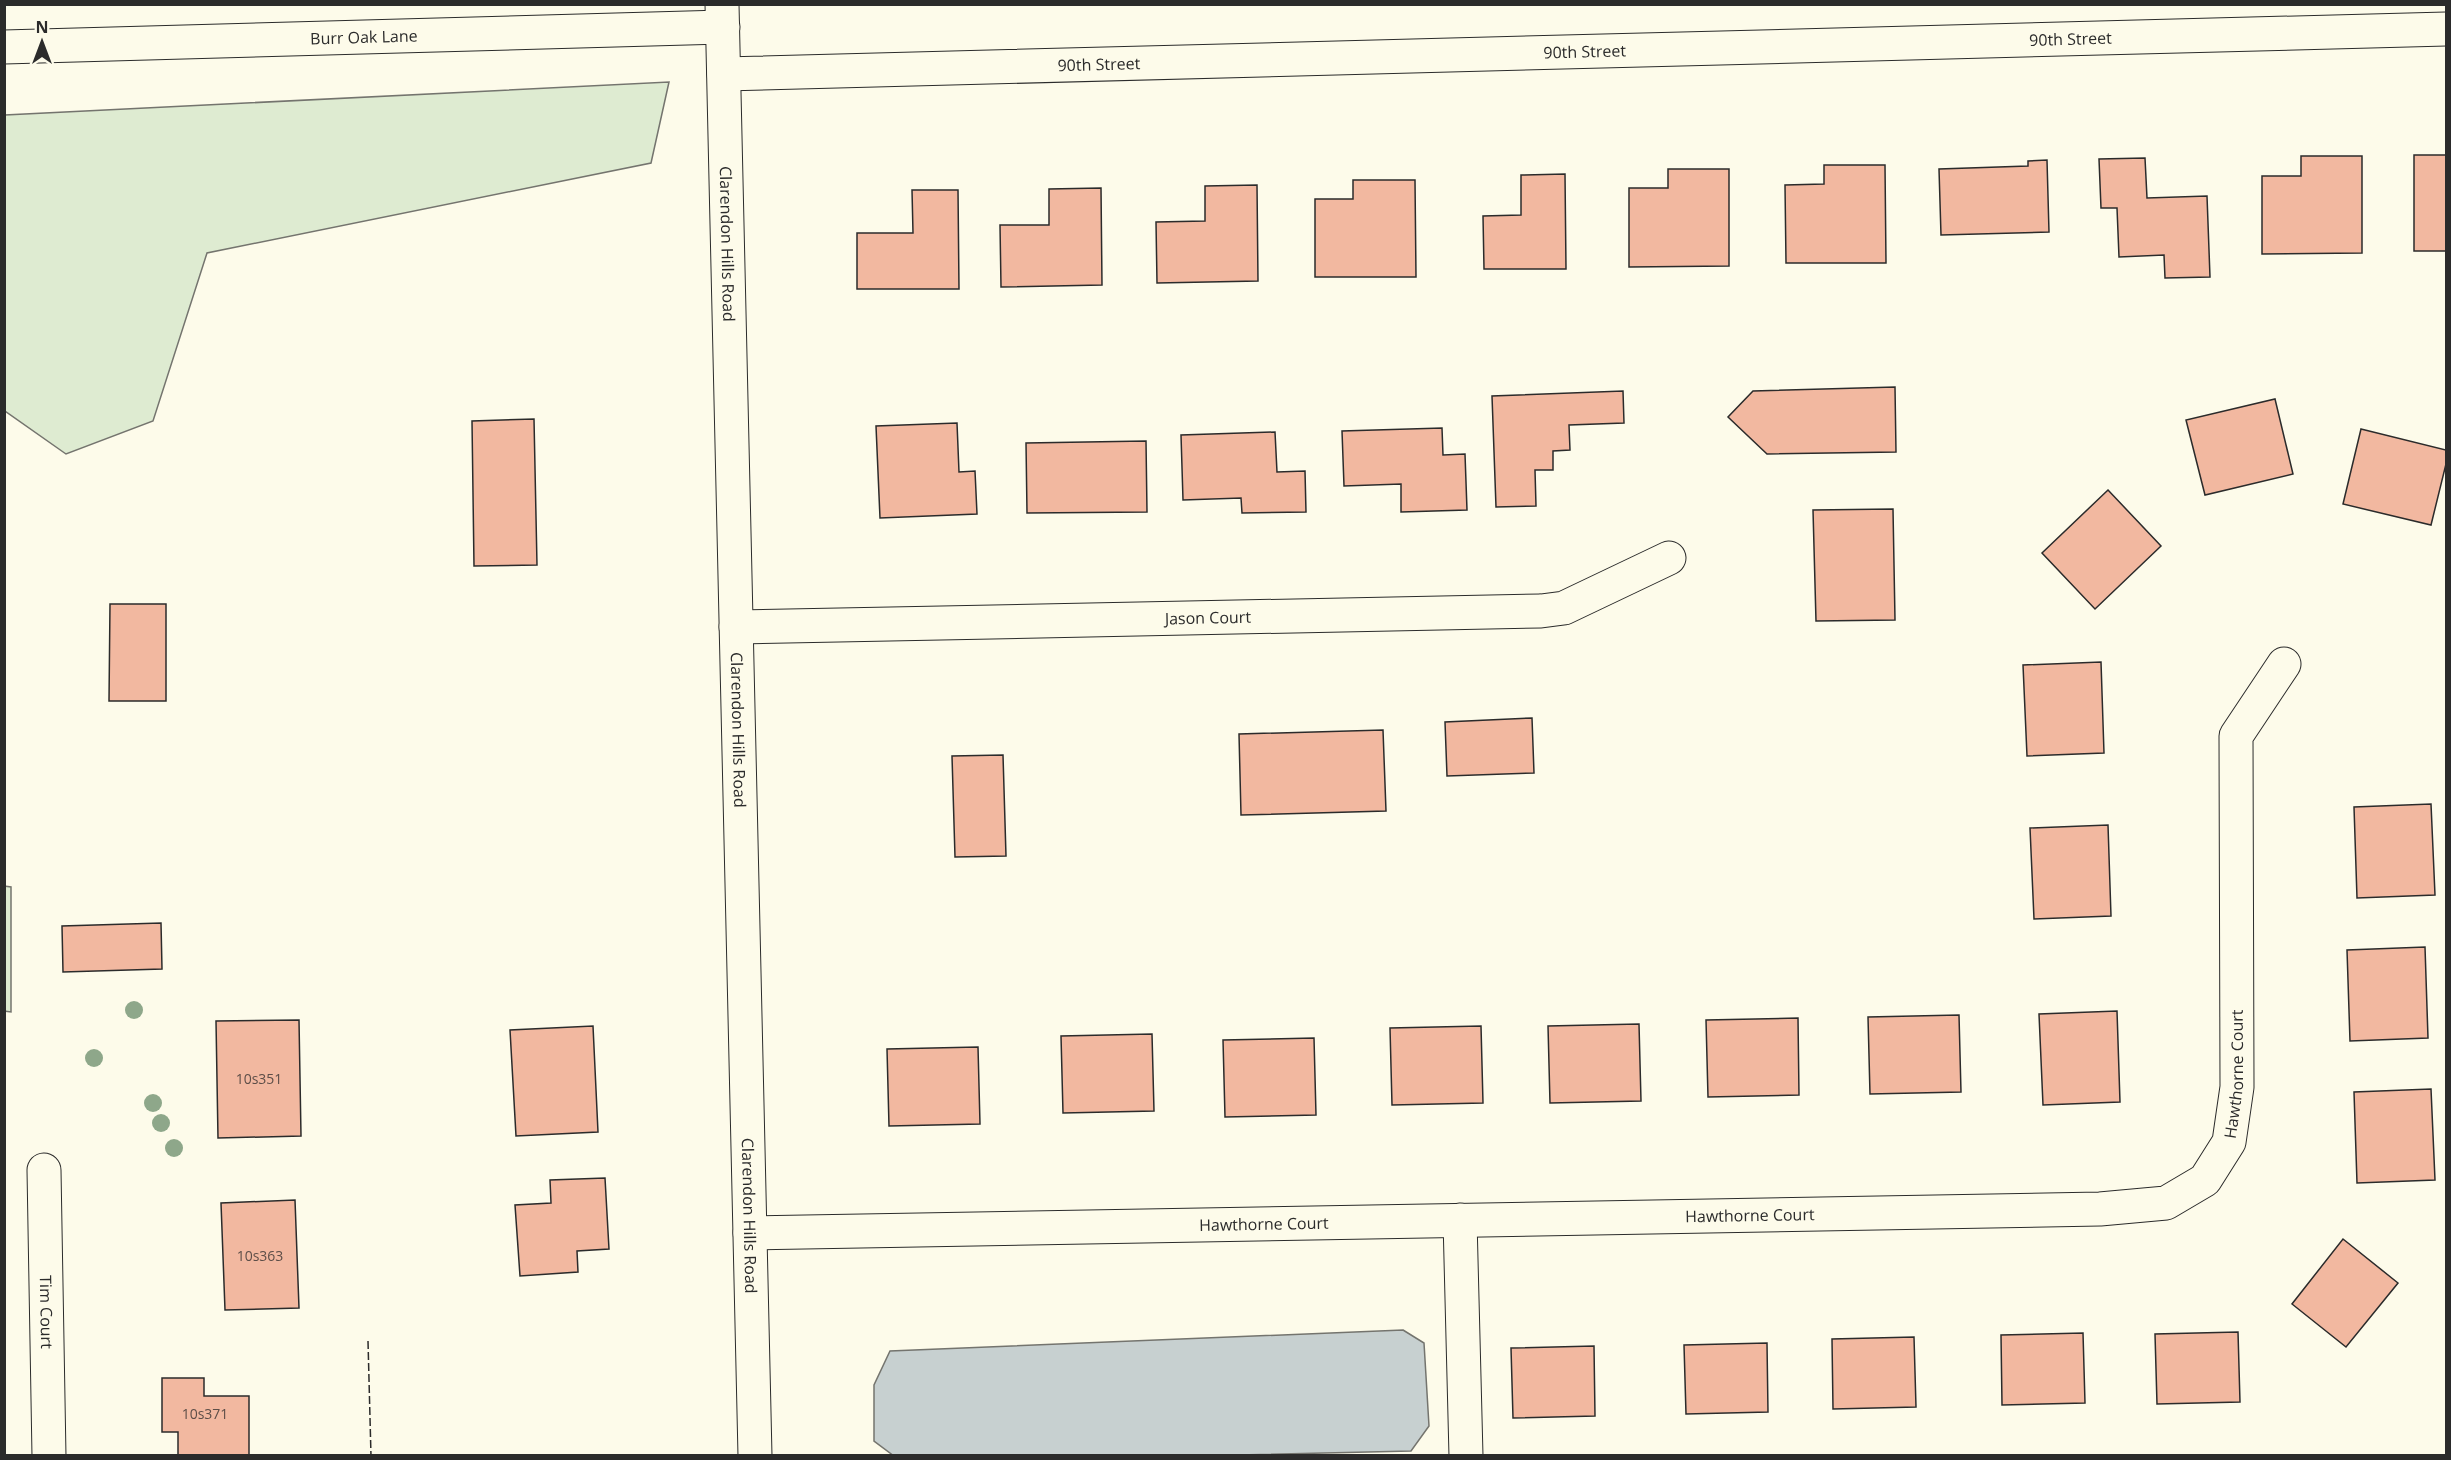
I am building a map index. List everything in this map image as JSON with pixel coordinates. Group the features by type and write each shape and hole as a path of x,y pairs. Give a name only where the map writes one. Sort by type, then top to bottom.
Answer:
{"street":[{"name":"Burr Oak Lane","path":"4,47 723,16"},
{"name":"Clarendon Hills Road","path":"723,16 755,1455"},
{"name":"90th Street","path":"724,74 2446,29"},
{"name":"Jason Court","path":"736,627 1541,611 1564,608 1669,558"},
{"name":"Hawthorne Court","path":"750,1233 2100,1209 2166,1203 2205,1180 2229,1142 2237,1087 2236,736 2284,664"},
{"name":"Tim Court","path":"44,1170 49,1455"},
{"path":"1460,1220 1466,1455"}],"green space":[{"path":"669,82 651,163 207,253 153,421 66,454 5,411 5,115"},
{"path":"4,886 11,887 11,1012 4,1011"}],"shaded area":[{"path":"1403,1330 1424,1343 1429,1426 1411,1451 1190,1456 894,1456 874,1441 874,1385 890,1351"}],"building":[{"path":"2414,155 2446,155 2446,251 2414,251"},
{"path":"2301,156 2362,156 2362,253 2262,254 2262,176 2301,176"},
{"path":"2145,158 2147,198 2207,196 2210,277 2165,278 2164,255 2119,257 2117,208 2101,208 2099,159"},
{"path":"2047,160 2049,232 1941,235 1939,169 2028,166 2028,161"},
{"path":"1824,165 1885,165 1886,263 1786,263 1785,185 1824,184"},
{"path":"1668,169 1729,169 1729,266 1629,267 1629,188 1668,188"},
{"path":"1565,174 1566,269 1484,269 1483,216 1521,215 1521,175"},
{"path":"1353,180 1415,180 1416,277 1315,277 1315,199 1353,199"},
{"path":"1257,185 1258,281 1157,283 1156,222 1205,221 1205,186"},
{"path":"1101,188 1102,285 1001,287 1000,225 1049,225 1049,189"},
{"path":"912,190 958,190 959,289 857,289 857,233 913,233"},
{"path":"1895,387 1896,452 1767,454 1728,417 1753,391"},
{"path":"1623,391 1624,423 1569,425 1570,450 1553,451 1553,470 1535,470 1536,506 1496,507 1492,396"},
{"path":"2275,399 2293,474 2205,495 2186,420"},
{"path":"534,419 537,565 474,566 472,421"},
{"path":"957,423 959,472 975,471 977,514 880,518 876,426"},
{"path":"1442,428 1443,455 1465,454 1467,510 1401,512 1401,484 1344,486 1342,431"},
{"path":"2361,429 2446,450 2446,464 2431,525 2343,504"},
{"path":"1275,432 1277,472 1305,471 1306,512 1242,513 1241,498 1183,500 1181,435"},
{"path":"1146,441 1147,512 1027,513 1026,443"},
{"path":"2108,490 2161,546 2095,609 2042,553"},
{"path":"1893,509 1895,620 1816,621 1813,510"},
{"path":"110,604 166,604 166,701 109,701"},
{"path":"2101,662 2104,753 2027,756 2023,665"},
{"path":"1532,718 1534,773 1447,776 1445,722"},
{"path":"1383,730 1386,811 1241,815 1239,734"},
{"path":"1003,755 1006,856 955,857 952,756"},
{"path":"2431,804 2435,895 2357,898 2354,807"},
{"path":"2108,825 2111,916 2034,919 2030,828"},
{"path":"161,923 162,969 63,972 62,926"},
{"path":"2425,947 2428,1038 2350,1041 2347,950"},
{"path":"2117,1011 2120,1102 2043,1105 2039,1014"},
{"path":"1959,1015 1961,1092 1870,1094 1868,1017"},
{"path":"1798,1018 1799,1095 1708,1097 1706,1020"},
{"path":"299,1020 301,1136 218,1138 216,1021"},
{"path":"1639,1024 1641,1101 1550,1103 1548,1026"},
{"path":"593,1026 598,1132 516,1136 510,1030"},
{"path":"1481,1026 1483,1103 1392,1105 1390,1028"},
{"path":"1152,1034 1154,1111 1063,1113 1061,1036"},
{"path":"1314,1038 1316,1115 1225,1117 1223,1040"},
{"path":"978,1047 980,1124 889,1126 887,1049"},
{"path":"2431,1089 2435,1180 2357,1183 2354,1092"},
{"path":"605,1178 609,1249 577,1251 578,1272 520,1276 515,1205 551,1203 550,1180"},
{"path":"295,1200 299,1308 225,1310 221,1203"},
{"path":"2343,1239 2398,1283 2346,1347 2292,1304"},
{"path":"2238,1332 2240,1402 2157,1404 2155,1334"},
{"path":"2083,1333 2085,1403 2002,1405 2001,1335"},
{"path":"1914,1337 1916,1407 1833,1409 1832,1339"},
{"path":"1767,1343 1768,1412 1686,1414 1684,1345"},
{"path":"1594,1346 1595,1416 1513,1418 1511,1348"},
{"path":"162,1378 204,1378 204,1396 249,1396 249,1456 178,1456 178,1432 162,1432"}],"fence":[{"path":"368,1341 371,1456"}]}
